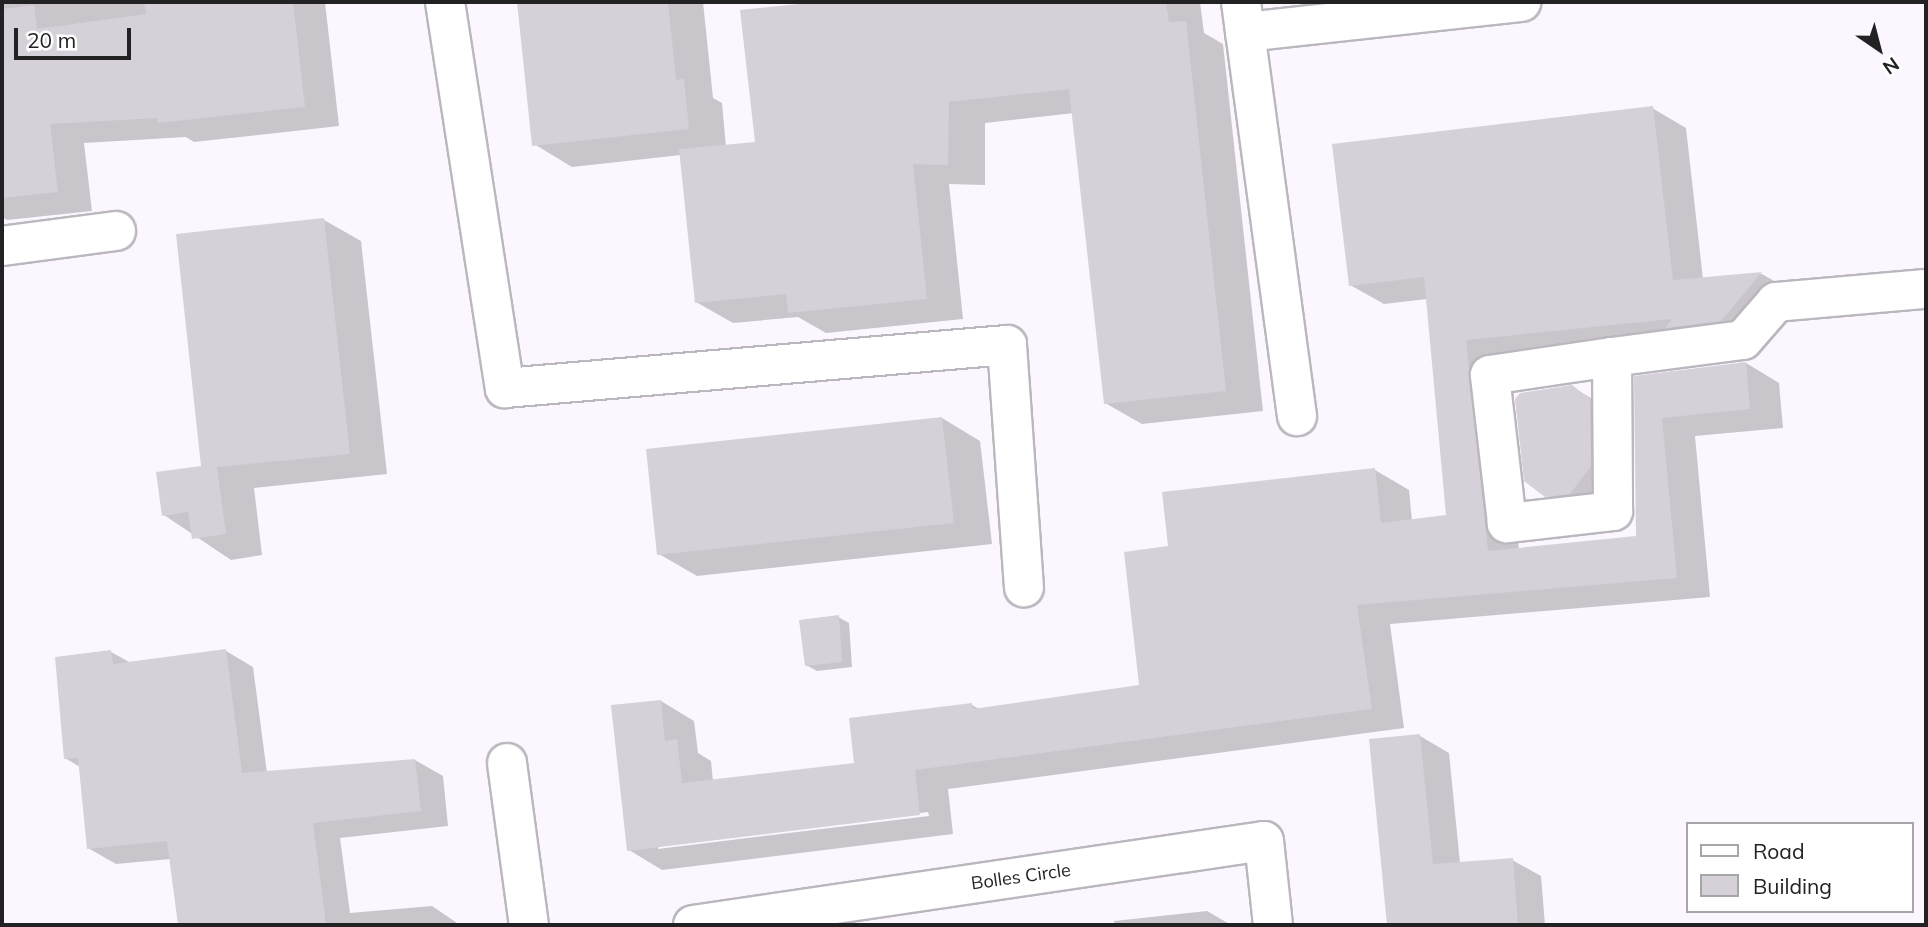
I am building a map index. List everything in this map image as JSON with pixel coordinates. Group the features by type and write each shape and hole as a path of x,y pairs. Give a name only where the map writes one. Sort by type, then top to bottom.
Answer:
{"lane":[{"path":"444,2 505,388 1007,345 1024,587"},
{"path":"1297,416 1243,17 1521,2"},
{"path":"2,246 116,231"},
{"path":"1612,357 1613,511 1507,523 1490,374 1612,357 1743,340 1776,302 1926,289"},
{"path":"507,763 529,925"},
{"name":"Bolles Circle","path":"693,925 1264,841 1273,925"}],"building":[{"path":"144,2 293,2 305,107 158,123 157,118 50,124 58,192 2,198 2,9 34,5 37,29 146,14"},
{"path":"517,2 668,2 676,80 684,79 689,129 532,146"},
{"path":"818,2 1166,2 1169,22 1186,21 1226,391 1104,404 1069,89 949,102 948,165 913,164 927,299 788,313 786,294 695,303 679,149 755,142 740,10"},
{"path":"1653,106 1673,280 1762,272 1721,321 1665,328 1672,319 1466,340 1488,551 1636,536 1634,376 1746,362 1750,409 1662,418 1677,578 1357,605 1372,709 915,770 920,815 627,851 611,705 661,700 665,741 677,739 682,783 854,763 849,718 972,703 973,709 1139,685 1124,552 1168,546 1162,492 1375,468 1381,523 1446,515 1424,277 1349,286 1332,144"},
{"path":"324,218 350,454 217,467 226,534 192,539 188,512 162,516 156,472 201,466 176,234"},
{"path":"1572,385 1590,399 1591,466 1570,494 1545,497 1524,481 1515,399 1520,393"},
{"path":"942,417 954,523 657,555 646,449"},
{"path":"839,615 842,662 805,666 799,620"},
{"path":"226,649 242,773 415,759 421,811 313,823 326,925 178,925 167,841 87,849 78,758 64,759 55,657 111,650 113,664"},
{"path":"1420,734 1433,864 1513,858 1518,925 1387,925 1369,739"}]}
